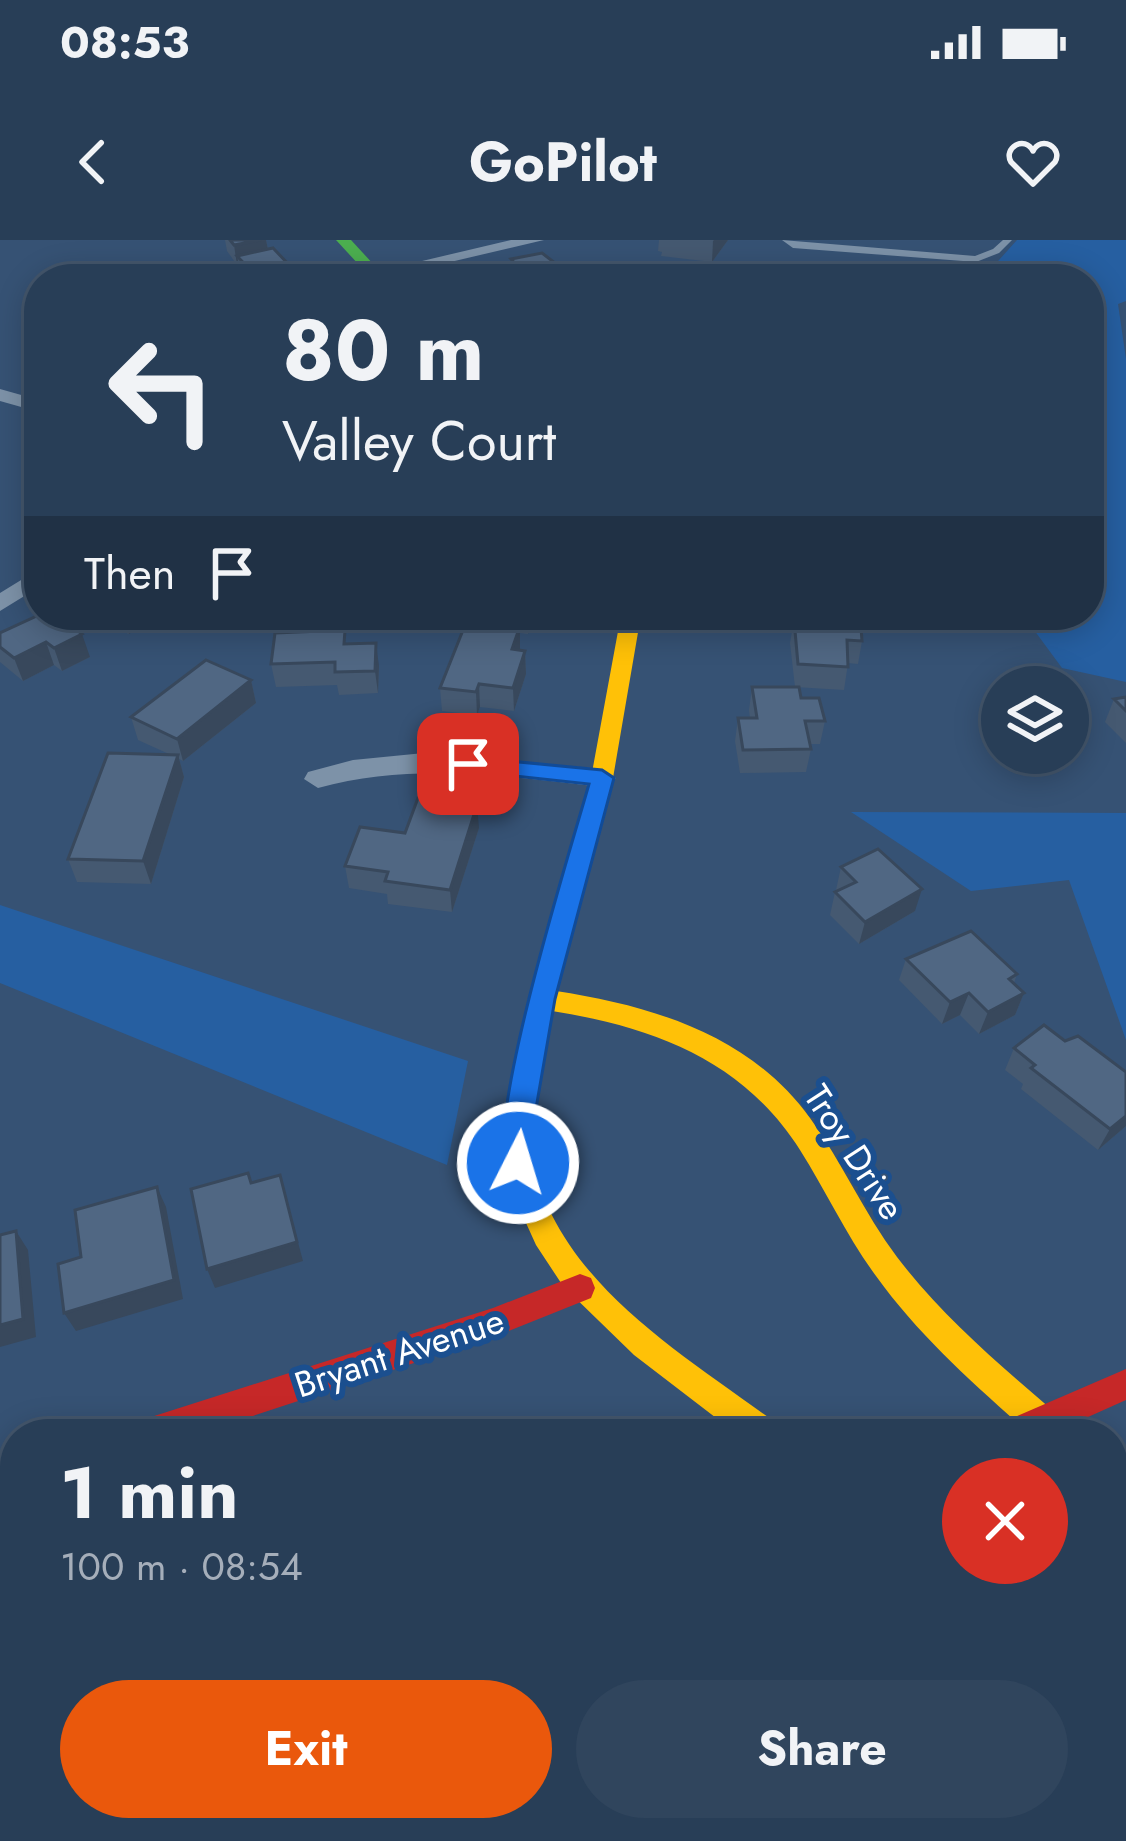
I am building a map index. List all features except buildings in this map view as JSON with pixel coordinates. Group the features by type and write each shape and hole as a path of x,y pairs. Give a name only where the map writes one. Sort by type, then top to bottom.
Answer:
{"main road":[{"path":"343,240 366,264"},
{"path":"628,630 602,778 542,999 515,1143 532,1205 580,1288 744,1419"},
{"name":"Troy Drive","path":"542,999 608,1007 660,1020 709,1041 757,1074 795,1118 886,1266 961,1350 1038,1419"},
{"name":"Bryant Avenue","path":"195,1419 496,1322 580,1288"},
{"path":"1047,1419 1126,1384"}],"street":[{"path":"433,264 535,240"},
{"path":"318,779 362,764 423,760 602,778"}],"lane":[{"path":"785,240 793,245 976,259 997,251 1008,240"}],"shaded area":[{"path":"1017,240 1126,240 1126,301 1118,304 1126,359 1126,682 1089,674 1089,666 1061,666 1034,630 1104,630 1104,264 995,264"},
{"path":"851,812 1126,813 1126,1040 1069,880 971,891"},
{"path":"0,905 468,1061 447,1165 0,983"}],"traffic: fast":[{"path":"343,240 366,264"}],"traffic: slow":[{"path":"628,630 602,778 541,999 516,1143 527,1192 547,1236 574,1276 645,1345 744,1419"},
{"path":"541,999 650,1022 684,1034 746,1069 798,1123 873,1248 904,1289 1038,1419"}],"traffic: jam":[{"path":"195,1419 496,1322 580,1288"},
{"path":"1047,1419 1126,1384"}],"route":[{"path":"468,764 602,778 542,999 515,1143 518,1163"}]}
